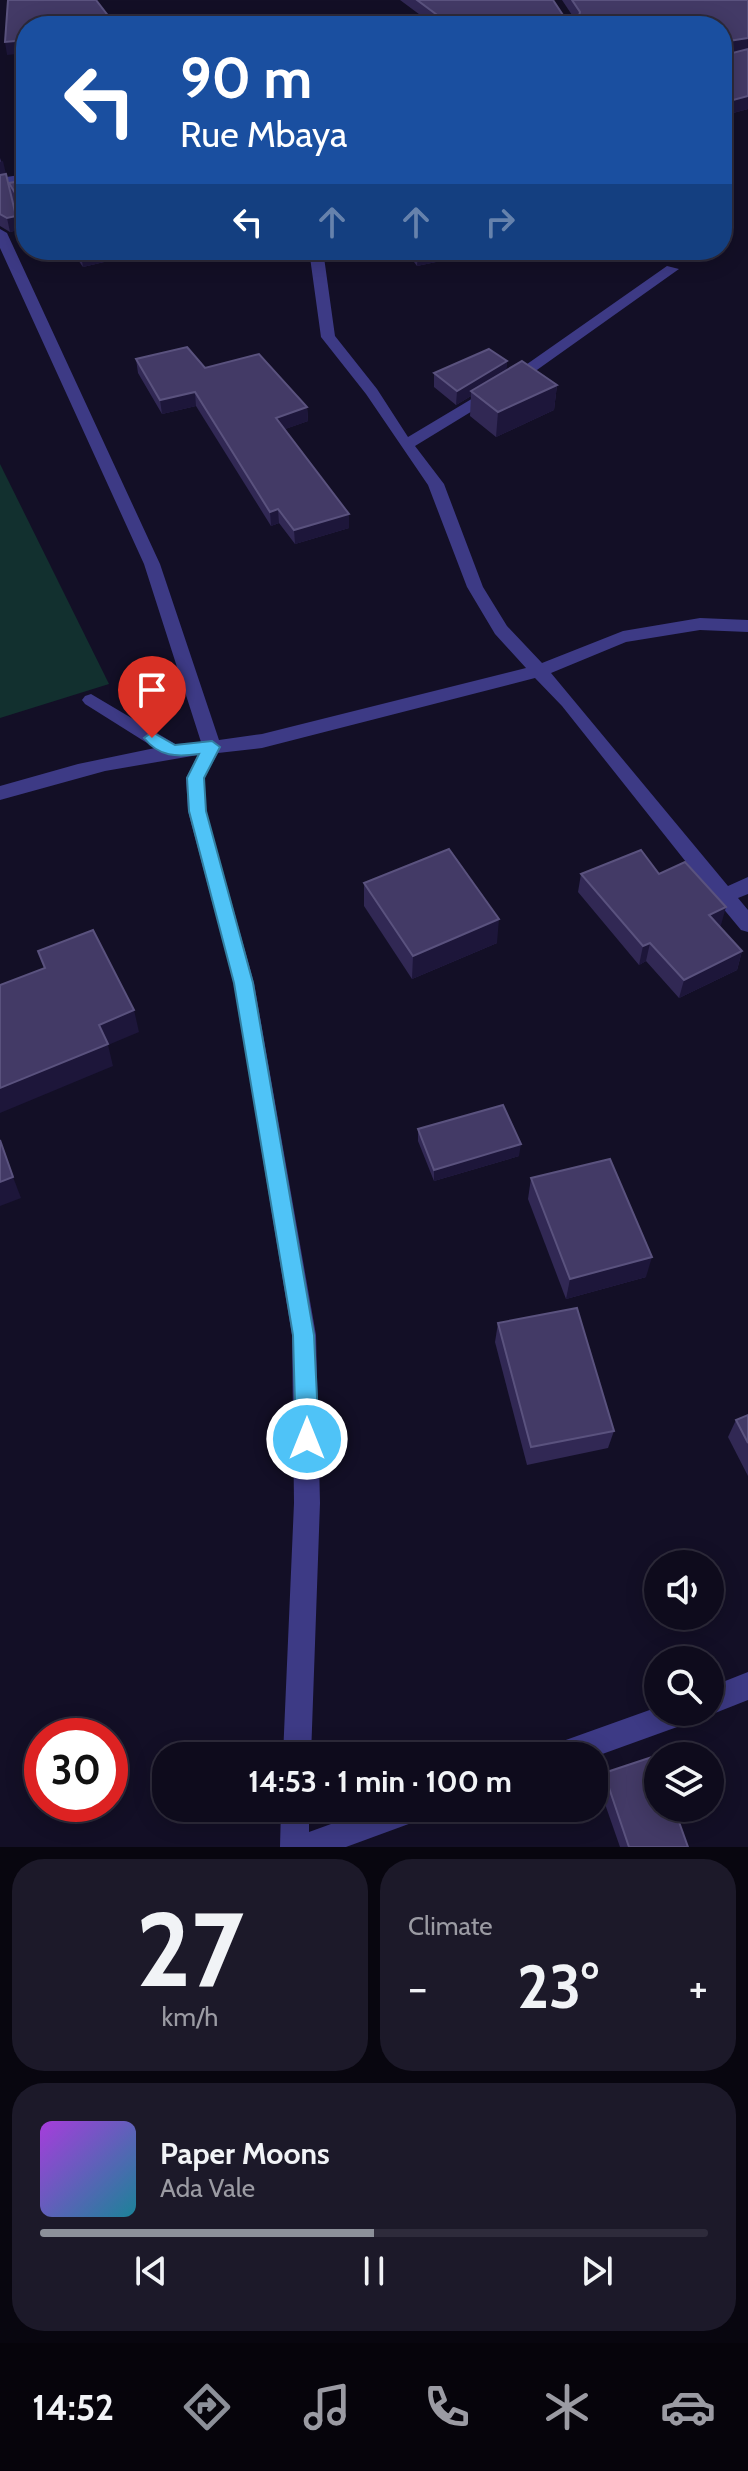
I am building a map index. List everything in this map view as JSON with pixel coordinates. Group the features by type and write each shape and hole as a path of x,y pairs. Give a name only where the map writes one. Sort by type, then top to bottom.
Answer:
{"street":[{"path":"0,233 6,263 152,564 212,747 195,778 197,811 244,983 304,1335 307,1503 298,1742"},
{"path":"317,260 328,337 372,392 436,484 475,587 501,630 568,702 748,924"},
{"path":"406,445 515,379 672,269"},
{"path":"0,793 46,778 173,751 262,741 538,671 623,637 700,624 748,626"},
{"path":"91,700 173,751"},
{"path":"724,896 748,885"},
{"path":"724,1695 748,1686"},
{"path":"598,1742 644,1725"},
{"path":"294,1847 295,1822"},
{"path":"306,1847 376,1822"}],"green space":[{"path":"0,464 109,684 0,718"}],"building":[{"path":"8,0 96,0 108,16 16,16 16,41 5,42"},
{"path":"417,0 553,0 563,15 579,16 439,16"},
{"path":"572,0 748,0 748,38 732,40 732,16 579,16 580,12"},
{"path":"748,49 748,96 732,100 732,53"},
{"path":"6,174 16,216 7,218 0,214 0,175"},
{"path":"16,182 16,195 9,183"},
{"path":"187,347 205,368 259,354 307,407 276,418 349,514 294,530 278,509 270,512 195,392 160,400 136,359"},
{"path":"489,349 507,361 457,391 434,373"},
{"path":"522,361 557,385 498,412 471,391"},
{"path":"449,849 499,919 413,956 364,883"},
{"path":"641,850 659,874 685,862 726,907 709,915 742,951 684,980 650,943 643,946 581,874"},
{"path":"93,930 134,1010 99,1025 108,1044 0,1088 0,985 45,968 38,951"},
{"path":"503,1105 521,1144 434,1170 418,1129"},
{"path":"0,1140 13,1177 0,1182"},
{"path":"610,1159 652,1257 570,1279 531,1178"},
{"path":"577,1308 614,1431 531,1447 498,1323"},
{"path":"748,1415 748,1443 736,1420"},
{"path":"644,1760 644,1822 679,1822 688,1847 629,1847 608,1785 608,1772"}],"route":[{"path":"152,738 173,751 212,747 195,778 197,811 244,983 304,1335 307,1439"}]}
